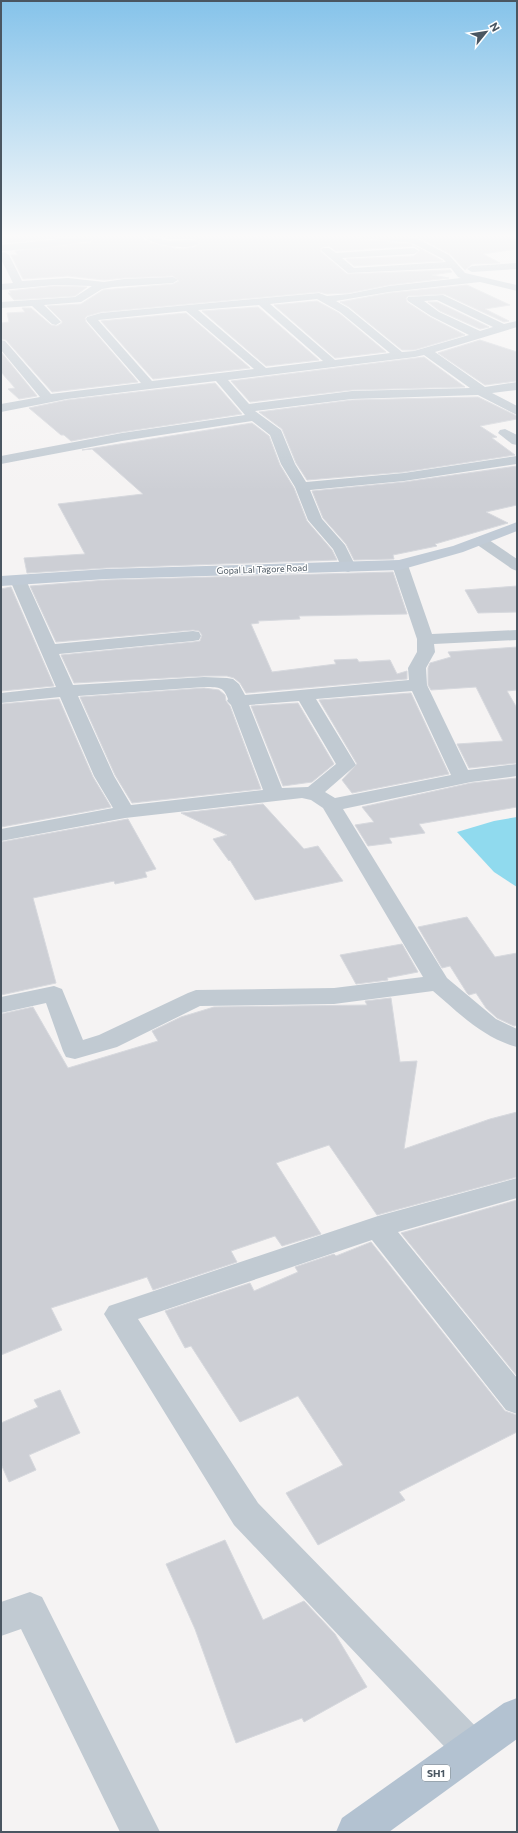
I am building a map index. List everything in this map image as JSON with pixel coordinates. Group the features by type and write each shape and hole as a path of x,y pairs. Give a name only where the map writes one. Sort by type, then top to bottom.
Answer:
{"main road":[{"name":"SH1","path":"356,1832 517,1716"}],"street":[{"path":"92,321 150,386"},
{"path":"204,321 264,372"},
{"path":"283,321 332,363"},
{"path":"357,321 399,355"},
{"path":"449,321 479,336"},
{"path":"488,321 503,328"},
{"path":"1,408 48,399 426,351 517,324"},
{"path":"1,342 48,399"},
{"path":"426,351 482,391 484,394 517,411"},
{"path":"220,378 250,412 276,433 293,474 302,487 315,520 340,548 348,566"},
{"path":"1,460 250,412 352,395 482,391 517,386"},
{"path":"505,433 517,441"},
{"path":"302,487 382,480 498,461 517,460"},
{"name":"Gopal Lal Tagore Road","path":"1,581 106,574 400,565 481,540 517,526"},
{"path":"481,540 517,566"},
{"path":"400,565 425,639 426,652 417,668 418,685 462,777"},
{"path":"18,580 104,776 125,812"},
{"path":"425,639 517,635"},
{"path":"50,650 193,636"},
{"path":"1,698 67,691 227,683 232,688 275,795"},
{"path":"236,701 418,685"},
{"path":"305,695 346,764 312,793"},
{"path":"331,805 464,778 462,777 517,770"},
{"path":"1,835 125,812 302,792 320,796 331,805 438,982 488,1025 517,1039"},
{"path":"1,1005 54,994 75,1051 108,1041 196,998 334,996 438,982"},
{"path":"471,1748 246,1514 119,1314 378,1227 517,1188"},
{"path":"378,1227 517,1401"},
{"path":"1,1619 30,1609 140,1832"}],"water":[{"path":"517,817 517,887 494,872 457,832 494,821"}],"building":[{"path":"9,321 46,321 51,325 57,326 62,323 62,321 86,321 138,382 52,392 6,340 1,339 1,323 9,322"},
{"path":"101,321 195,321 250,368 153,379"},
{"path":"213,321 274,321 319,360 266,366"},
{"path":"292,321 348,321 386,352 335,358"},
{"path":"366,321 437,321 465,335 414,350 402,350"},
{"path":"461,321 476,321 489,327 480,329"},
{"path":"480,340 517,352 517,381 485,385 438,353"},
{"path":"1,352 37,396 19,399 8,389 15,388 1,372"},
{"path":"424,357 465,387 352,390 250,402 231,381"},
{"path":"215,383 242,414 71,441 64,435 61,435 29,408 67,400"},
{"path":"478,397 517,416 517,419 480,426 497,437 492,438 515,455 404,472 307,480 296,463 282,429 259,412 352,400"},
{"path":"252,423 269,436 280,465 294,488 307,521 332,550 337,560 106,568 27,573 24,558 85,554 58,504 143,494 92,449 82,450"},
{"path":"517,466 517,505 486,512 508,523 435,544 437,546 393,555 394,559 354,560 346,544 323,518 312,491 404,482"},
{"path":"393,572 407,614 299,616 300,619 258,621 259,623 251,624 272,672 336,664 334,660 357,659 359,662 390,660 397,674 407,671 407,679 246,693 240,683 234,678 227,676 74,683 61,655 193,642 200,641 202,635 199,631 193,630 56,642 30,586 106,580"},
{"path":"517,586 517,612 478,613 465,590"},
{"path":"11,587 54,686 1,691 1,589"},
{"path":"517,647 517,690 507,691 517,708 517,763 469,768 457,744 503,741 476,687 431,690 428,685 428,668 430,663 451,657 448,652"},
{"path":"204,688 219,690 225,695 226,701 230,706 261,789 132,803 115,775 80,697"},
{"path":"411,693 449,774 352,793 342,780 357,764 319,700"},
{"path":"59,699 93,777 111,807 1,827 1,704"},
{"path":"298,703 334,764 312,782 283,786 251,706"},
{"path":"517,778 517,807 419,824 425,833 389,838 392,843 368,846 355,825 374,822 362,807 471,783"},
{"path":"263,804 304,849 318,846 343,881 255,900 230,860 229,861 213,839 227,835 181,813"},
{"path":"128,819 156,869 145,872 147,877 115,884 114,881 33,898 56,983 1,995 1,842"},
{"path":"467,917 495,957 517,953 517,1025 514,1026 497,1018 486,1008 476,993 469,995 450,966 442,968 418,927"},
{"path":"402,944 418,972 387,978 388,980 356,984 340,955"},
{"path":"391,998 400,1062 417,1061 404,1149 490,1119 517,1112 517,1177 377,1215 329,1145 276,1163 321,1234 282,1246 275,1236 231,1251 237,1262 153,1290 147,1277 51,1308 62,1330 1,1355 1,1014 33,1007 68,1068 158,1041 152,1031 181,1017 214,1007 367,1005 365,1001"},
{"path":"517,1200 517,1376 401,1233"},
{"path":"371,1242 505,1411 517,1415 517,1432 399,1492 405,1500 318,1545 286,1493 343,1465 298,1396 240,1422 191,1346 185,1348 165,1311 250,1283 254,1291 298,1272 295,1267 334,1254 336,1256"},
{"path":"60,1390 80,1433 29,1455 36,1470 9,1482 1,1464 1,1423 38,1407 34,1400"},
{"path":"225,1540 263,1620 304,1601 335,1634 367,1687 304,1722 302,1718 236,1743 195,1629 166,1564"}]}
